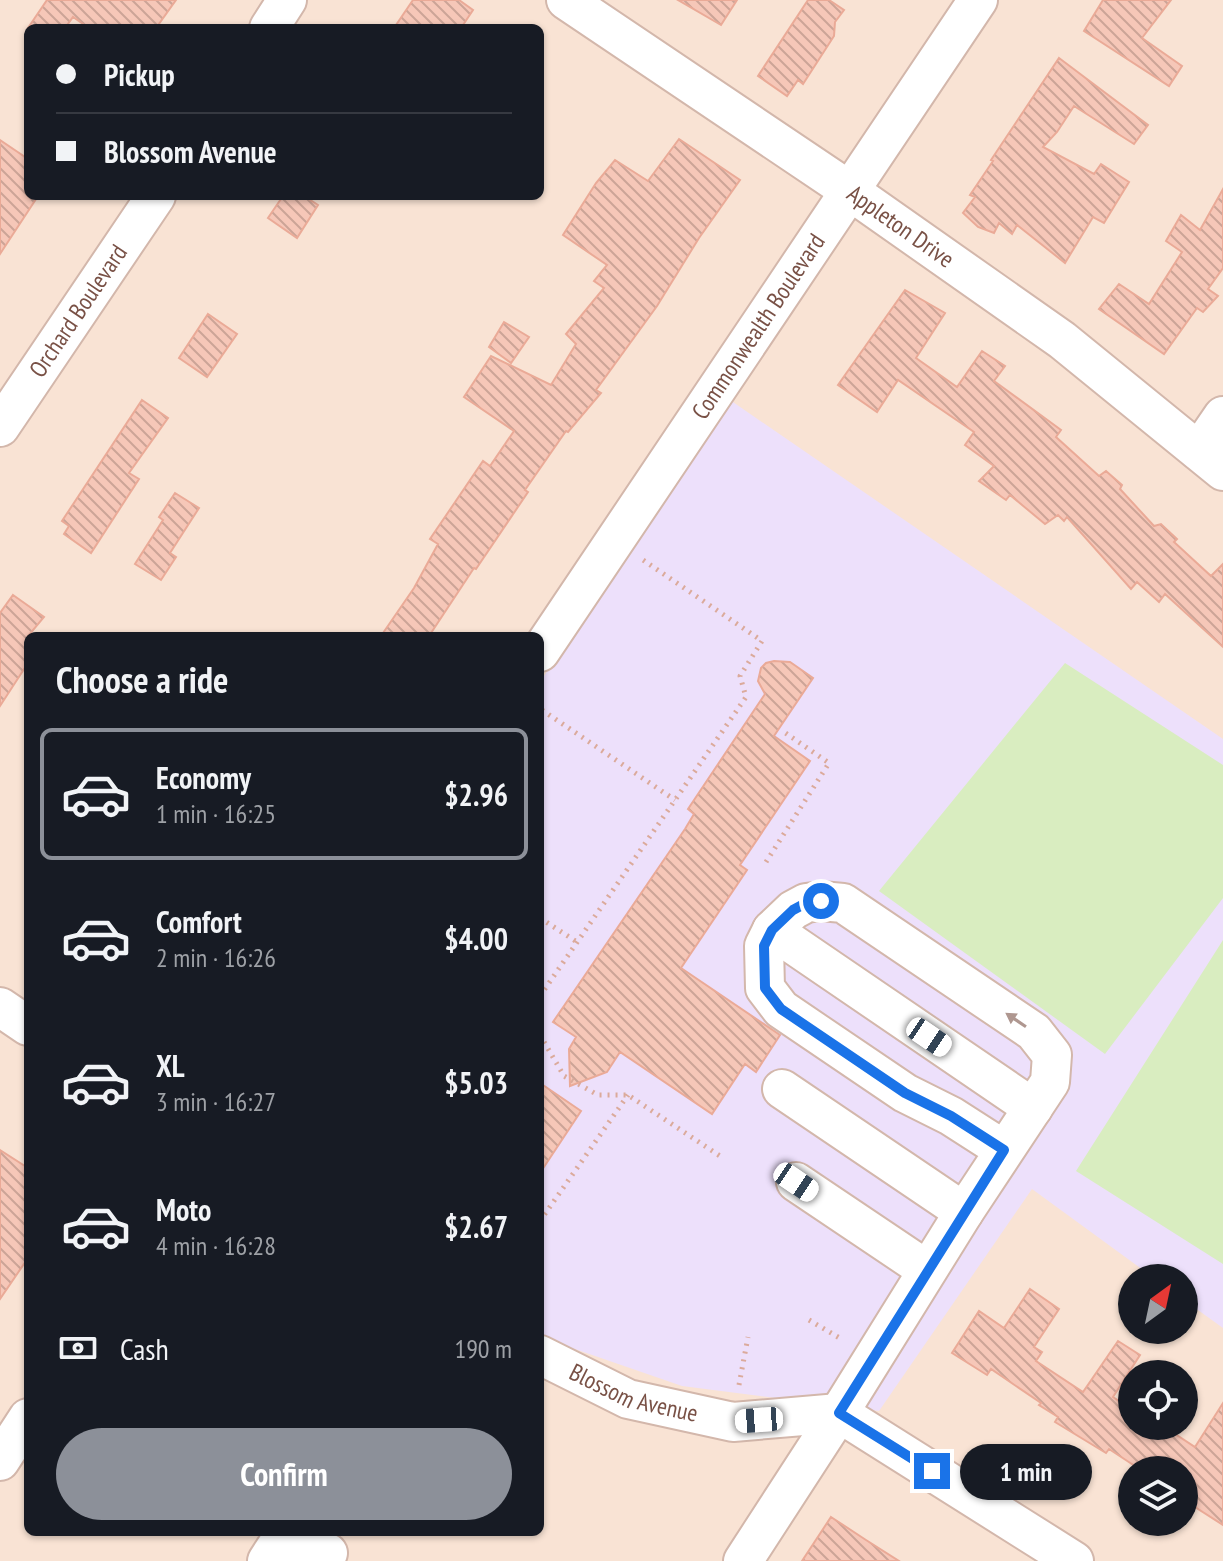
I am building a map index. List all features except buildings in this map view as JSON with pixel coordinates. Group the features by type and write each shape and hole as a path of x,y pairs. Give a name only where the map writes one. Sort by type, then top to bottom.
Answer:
{"street":[{"path":"272,24 287,0"},
{"name":"Appleton Drive","path":"566,0 850,191 1062,340 1211,461"},
{"name":"Commonwealth Boulevard","path":"544,646 978,0"},
{"name":"Orchard Boulevard","path":"0,427 153,200"},
{"path":"1211,461 1223,416"},
{"path":"743,1561 964,1212 1042,1095 1052,1055 1034,1032 843,903 806,903 793,910 772,930 764,946 765,988 781,1009 905,1093 951,1116 1004,1150"},
{"path":"772,930 1042,1095"},
{"path":"0,1007 24,1023"},
{"path":"782,1089 964,1212"},
{"path":"796,1182 927,1270"},
{"name":"Blossom Avenue","path":"544,1357 628,1399 733,1422 839,1413"},
{"path":"839,1413 1074,1561"},
{"path":"0,1461 24,1424"},
{"path":"267,1561 278,1544 331,1549"}],"path":[{"path":"544,990 746,697 740,676 762,641 643,560"},
{"path":"544,711 675,800"},
{"path":"766,862 829,763 784,732"},
{"path":"544,921 577,942"},
{"path":"544,1040 564,1076 598,1095 628,1095 723,1158"},
{"path":"544,1215 628,1095"},
{"path":"809,1320 843,1340"},
{"path":"739,1385 748,1337"}],"shaded area":[{"path":"0,0 1223,0 1223,1561 0,1561"},
{"path":"730,400 1223,739 1223,1328 1198,1310 1198,1264 1135,1264 1032,1189 879,1411 682,1386 544,1338 544,676"}],"green space":[{"path":"1065,663 1223,765 1223,898 1105,1054 879,891"},
{"path":"1223,940 1223,1264 1076,1171"}],"route":[{"path":"821,901 806,903 793,910 772,930 764,946 765,988 781,1009 905,1093 951,1116 1004,1150 839,1413 932,1471"}]}
